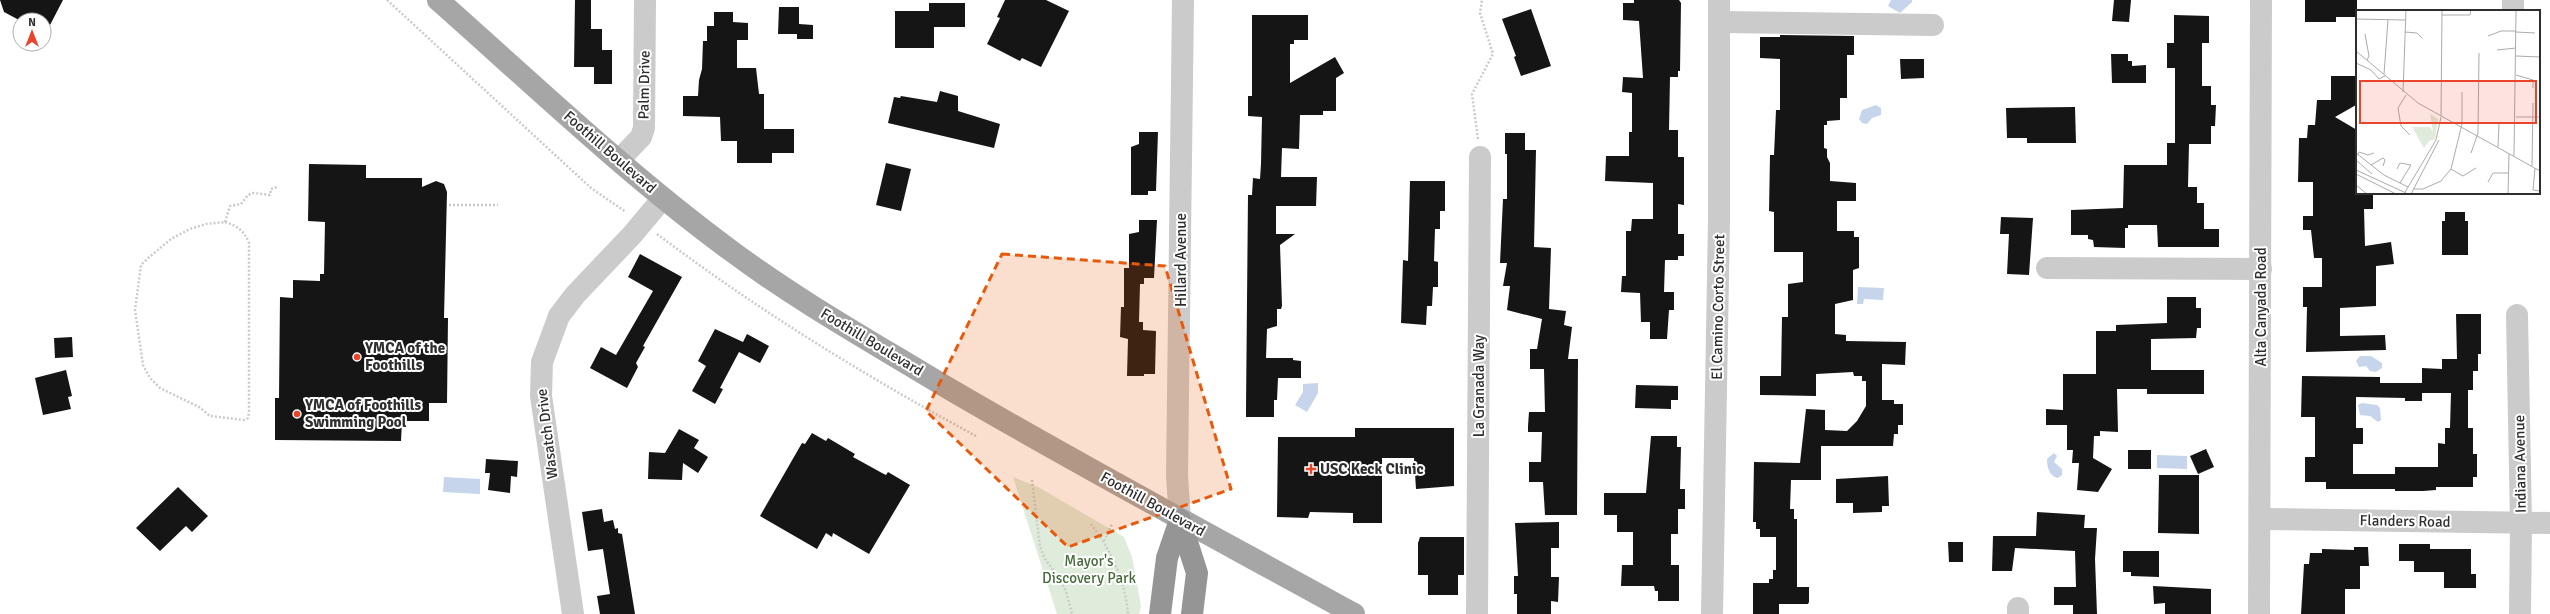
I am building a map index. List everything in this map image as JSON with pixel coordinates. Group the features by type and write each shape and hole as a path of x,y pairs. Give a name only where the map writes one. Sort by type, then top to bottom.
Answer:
{"highway":[{"name":"Hillard Avenue","path":"1160,614 1167,558 1180,520"},
{"name":"Hillard Avenue","path":"1180,520 1197,573 1192,614"}],"main road":[{"name":"Foothill Boulevard","path":"438,0 662,198 732,252 842,325 1180,520 1354,614"}],"street":[{"name":"Palm Drive","path":"619,160 641,137 644,128 645,0"},
{"name":"Hillard Avenue","path":"1180,520 1177,476 1182,0"},
{"name":"El Camino Corto Street","path":"1712,614 1719,0"},
{"name":"Alta Canyada Road","path":"2259,614 2261,0"},
{"path":"1719,22 1933,25"},
{"name":"La Granada Way","path":"1477,614 1480,157"},
{"name":"Wasatch Drive","path":"573,614 541,396 542,362 559,316 575,295 642,223 662,198"},
{"path":"2047,268 2261,269"},
{"name":"Indiana Avenue","path":"2517,315 2521,523 2520,614"},
{"name":"Flanders Road","path":"2260,519 2550,524"}],"path":[{"path":"387,0 591,188 642,223 714,277 826,352 976,436"},
{"path":"1480,157 1472,94 1493,54 1480,13 1482,0"},
{"path":"226,222 230,206 240,204 248,195 256,192 267,196 270,194 271,189 277,187"},
{"path":"449,206 498,205"},
{"path":"226,222 236,226 245,233 249,243 249,412 248,418 244,420 210,416 199,407 160,388 150,378 143,365 135,310 141,266 147,259 171,239 190,229 206,224 226,222"},
{"path":"1032,480 1040,547 1045,559 1058,576 1066,591 1072,614"},
{"path":"1091,524 1104,542 1120,572 1128,614"},
{"path":"1104,542 1112,524"}],"highlighted area":[{"path":"1002,254 1165,266 1231,489 1068,547 926,411"}],"green space":[{"name":"Mayor's Discovery Park","path":"1013,477 1038,487 1124,537 1132,557 1141,606 1139,614 1057,614"}],"water":[{"path":"1891,0 1912,0 1912,2 1900,13 1888,6"},
{"path":"1876,105 1881,108 1881,115 1872,118 1867,124 1862,123 1859,119 1862,110"},
{"path":"1858,287 1884,288 1883,300 1864,299 1863,304 1857,304"},
{"path":"2360,356 2371,356 2382,363 2382,368 2376,372 2370,371 2366,366 2359,367 2356,361"},
{"path":"1318,383 1318,393 1307,412 1295,405 1303,392 1303,384"},
{"path":"2362,403 2377,405 2380,408 2381,420 2378,422 2370,416 2360,415 2358,405"},
{"path":"2054,453 2057,456 2054,462 2062,469 2062,475 2058,478 2052,475 2047,465 2047,459"},
{"path":"2157,455 2187,456 2187,469 2157,468"},
{"path":"444,477 480,479 480,494 443,492"}],"building":[{"path":"0,0 63,0 52,21 52,12 12,12 12,16 4,12"},
{"path":"575,0 591,0 591,29 602,29 602,50 612,50 612,84 594,84 594,67 574,67"},
{"path":"1005,0 1046,0 1069,11 1041,67 1022,58 1020,61 987,44 1000,18 997,17"},
{"path":"1634,0 1679,0 1681,3 1680,71 1678,71 1678,77 1670,77 1669,130 1678,130 1678,157 1684,157 1684,205 1678,204 1678,234 1684,234 1684,256 1678,256 1678,260 1665,260 1664,292 1674,292 1674,310 1669,310 1667,339 1650,339 1650,322 1641,322 1640,293 1621,292 1622,276 1626,276 1626,231 1631,231 1632,219 1653,219 1653,183 1605,181 1606,156 1629,156 1629,132 1632,132 1632,93 1622,92 1623,77 1643,78 1639,21 1623,20 1623,3 1634,3"},
{"path":"2114,0 2131,0 2129,22 2112,21"},
{"path":"2305,0 2357,0 2356,17 2336,17 2336,22 2305,22"},
{"path":"929,3 965,3 965,27 934,27 934,48 895,48 895,11 929,11"},
{"path":"779,7 799,7 799,24 813,25 813,39 797,39 797,34 778,34"},
{"path":"1531,9 1551,66 1521,76 1514,57 1516,56 1502,19"},
{"path":"714,12 733,12 733,22 748,23 748,40 737,40 737,68 756,68 759,94 764,94 764,129 794,129 794,153 772,153 772,163 737,163 737,141 721,141 720,117 683,116 683,96 698,96 699,80 702,69 703,41 707,41 707,26 714,26"},
{"path":"1252,15 1308,15 1308,40 1294,40 1294,44 1290,44 1290,83 1335,57 1344,73 1336,78 1336,111 1323,111 1323,115 1300,115 1299,149 1282,148 1281,177 1317,177 1316,206 1276,206 1276,234 1295,234 1280,245 1282,306 1281,309 1277,309 1277,326 1267,329 1266,358 1293,358 1293,360 1301,361 1301,378 1278,378 1277,400 1274,400 1274,417 1246,417 1248,195 1252,195 1253,178 1260,179 1262,117 1248,116 1248,96 1252,96"},
{"path":"2174,15 2209,16 2209,43 2202,43 2202,86 2211,86 2211,105 2216,105 2215,126 2211,126 2211,144 2189,144 2188,187 2197,187 2197,203 2204,203 2204,229 2219,229 2219,247 2158,247 2157,225 2128,225 2128,228 2125,228 2125,248 2094,247 2093,240 2088,239 2088,235 2071,235 2071,210 2123,208 2124,165 2167,165 2167,143 2175,143 2175,68 2167,68 2167,43 2174,43"},
{"path":"1780,35 1854,36 1854,55 1847,55 1847,98 1840,98 1840,120 1827,121 1827,125 1824,125 1824,148 1827,149 1827,157 1830,163 1830,181 1856,183 1856,201 1837,201 1837,231 1854,231 1854,237 1859,237 1859,268 1853,270 1853,300 1835,304 1835,334 1846,335 1846,341 1906,342 1905,365 1882,364 1882,400 1894,400 1894,404 1903,404 1903,425 1898,425 1898,434 1894,434 1893,446 1821,446 1821,480 1791,480 1790,509 1794,509 1794,519 1797,519 1797,587 1809,587 1809,602 1808,604 1779,604 1779,614 1753,614 1753,583 1769,583 1769,579 1773,579 1773,570 1776,570 1776,537 1760,537 1760,529 1756,529 1756,522 1753,522 1754,462 1800,463 1806,409 1825,410 1825,430 1847,431 1857,421 1866,406 1866,381 1862,381 1862,376 1854,376 1853,372 1816,374 1816,396 1760,395 1760,376 1781,376 1782,317 1788,317 1788,284 1803,282 1803,252 1774,252 1774,212 1769,211 1770,155 1774,155 1776,110 1780,110 1780,59 1760,58 1760,37 1780,37"},
{"path":"2111,54 2128,54 2128,61 2132,61 2132,66 2146,65 2146,83 2112,83"},
{"path":"1900,59 1924,59 1924,78 1901,79"},
{"path":"2331,76 2356,76 2356,105 2335,117 2356,129 2356,194 2373,194 2373,209 2364,209 2365,246 2391,242 2394,264 2376,266 2376,306 2340,308 2340,336 2385,335 2386,350 2306,352 2307,307 2303,307 2303,287 2322,287 2322,258 2314,258 2311,230 2303,230 2303,216 2313,216 2313,182 2298,182 2299,138 2307,138 2308,125 2315,125 2317,100 2331,100"},
{"path":"940,91 958,96 958,111 1000,124 994,148 888,123 894,97 900,98 901,96 937,102"},
{"path":"2075,107 2076,143 2027,143 2027,138 2007,138 2006,108"},
{"path":"1139,132 1158,132 1156,191 1148,191 1148,195 1131,195 1131,147 1139,144"},
{"path":"1505,133 1525,133 1525,150 1536,150 1534,247 1551,248 1549,309 1566,311 1564,325 1572,327 1568,359 1578,359 1577,515 1545,515 1543,482 1529,482 1529,462 1541,462 1542,432 1528,432 1529,412 1545,412 1544,369 1530,369 1530,349 1537,349 1542,319 1507,310 1510,286 1503,286 1507,263 1500,263 1503,199 1507,199 1507,154 1505,154"},
{"path":"886,163 911,169 901,211 876,205"},
{"path":"309,164 366,165 366,178 422,178 422,187 436,181 444,184 447,192 444,318 448,318 447,403 429,403 429,421 402,421 401,441 275,440 275,398 279,398 280,297 293,298 293,280 320,281 320,274 324,274 325,222 308,221"},
{"path":"1410,181 1445,181 1445,211 1440,211 1440,229 1435,229 1434,261 1438,262 1438,287 1433,287 1432,306 1427,306 1426,325 1401,323 1403,260 1408,261"},
{"path":"2445,212 2465,212 2465,221 2468,221 2468,255 2442,255 2442,221 2445,221"},
{"path":"2001,217 2033,218 2029,275 2007,274 2009,234 2000,234"},
{"path":"1139,220 1157,220 1154,278 1144,278 1144,284 1140,284 1139,322 1143,322 1143,330 1156,331 1155,374 1144,374 1144,376 1127,376 1128,339 1120,337 1121,307 1124,307 1124,268 1129,268 1129,234 1139,232"},
{"path":"640,254 682,277 643,346 645,347 636,363 638,367 627,388 590,368 601,347 616,355 653,291 628,277"},
{"path":"2167,297 2196,297 2196,308 2201,308 2201,328 2197,328 2196,338 2151,339 2151,370 2204,370 2204,394 2147,394 2147,389 2117,389 2118,432 2100,431 2100,436 2094,436 2093,458 2112,469 2098,492 2077,490 2079,463 2072,463 2073,450 2067,450 2067,425 2046,425 2046,409 2063,410 2063,374 2096,374 2096,331 2116,331 2116,325 2167,323"},
{"path":"2456,314 2481,314 2481,354 2478,354 2478,371 2473,371 2473,390 2468,390 2468,428 2473,428 2473,454 2477,454 2477,477 2473,477 2473,487 2436,487 2436,490 2423,491 2395,491 2395,489 2326,489 2326,482 2305,482 2305,457 2315,457 2315,417 2301,417 2302,376 2380,377 2380,383 2422,383 2422,368 2442,369 2442,359 2457,359","holes":["2422,393 2451,393 2450,428 2445,428 2445,444 2438,443 2438,467 2395,467 2395,474 2353,474 2353,444 2363,444 2363,428 2356,428 2356,397 2405,398 2405,401 2422,401"]},
{"path":"715,329 743,342 747,334 769,346 760,363 739,352 720,388 723,389 715,404 692,391 706,366 698,361"},
{"path":"72,337 73,357 55,358 54,338"},
{"path":"66,370 72,396 68,397 71,409 43,415 35,378"},
{"path":"1636,385 1678,386 1678,400 1671,400 1671,409 1635,408"},
{"path":"1355,428 1454,428 1454,486 1416,489 1414,458 1382,458 1382,523 1353,523 1353,513 1310,512 1308,518 1277,517 1278,437 1355,437"},
{"path":"679,429 699,440 694,448 708,457 698,473 683,463 682,480 648,479 649,452 665,453"},
{"path":"812,433 826,441 828,438 855,454 853,457 886,475 888,472 910,485 869,554 833,533 832,537 826,533 817,549 760,516 802,443 805,444"},
{"path":"1651,436 1677,436 1677,447 1681,447 1680,489 1685,489 1685,509 1678,509 1678,534 1671,534 1671,565 1679,565 1679,601 1658,601 1658,591 1655,591 1654,586 1621,586 1622,565 1633,565 1633,532 1617,532 1617,515 1604,515 1604,493 1646,493"},
{"path":"2206,449 2214,467 2198,474 2190,456"},
{"path":"2128,450 2151,450 2151,469 2128,469"},
{"path":"486,459 518,461 517,477 511,476 510,493 488,490 490,473 485,473"},
{"path":"2159,475 2199,475 2199,534 2158,533"},
{"path":"1888,476 1889,506 1882,506 1882,512 1853,513 1853,503 1836,503 1836,479"},
{"path":"178,487 208,516 192,532 186,526 160,551 136,528"},
{"path":"602,509 604,522 613,520 615,529 618,528 618,533 622,534 635,614 600,614 597,596 610,594 603,549 588,551 582,512"},
{"path":"2037,512 2085,515 2084,528 2097,528 2095,559 2097,614 2073,614 2073,605 2054,605 2054,587 2076,587 2075,551 2015,548 2012,571 1992,571 1993,536 2036,536"},
{"path":"1559,522 1559,548 1551,548 1551,577 1559,577 1558,602 1551,601 1551,614 1517,614 1517,594 1514,594 1514,576 1518,576 1515,523"},
{"path":"1420,537 1464,537 1464,575 1458,575 1458,595 1428,595 1428,575 1418,575 1418,543"},
{"path":"1948,542 1963,542 1963,562 1949,562"},
{"path":"2399,544 2430,544 2430,549 2471,549 2471,574 2476,574 2476,588 2444,588 2444,572 2414,572 2414,561 2399,561"},
{"path":"2354,547 2368,547 2369,566 2360,566 2360,589 2345,589 2345,614 2301,614 2304,564 2309,564 2310,553 2322,553 2322,549 2354,550"},
{"path":"2123,551 2159,551 2159,577 2131,576 2131,572 2123,572"},
{"path":"2153,586 2211,589 2211,614 2165,614 2165,603 2154,604"}],"place":[{"name":"YMCA of the Foothills","path":"357,357"},
{"name":"YMCA of Foothills Swimming Pool","path":"297,414"},
{"name":"USC Keck Clinic","path":"1311,469"}]}
